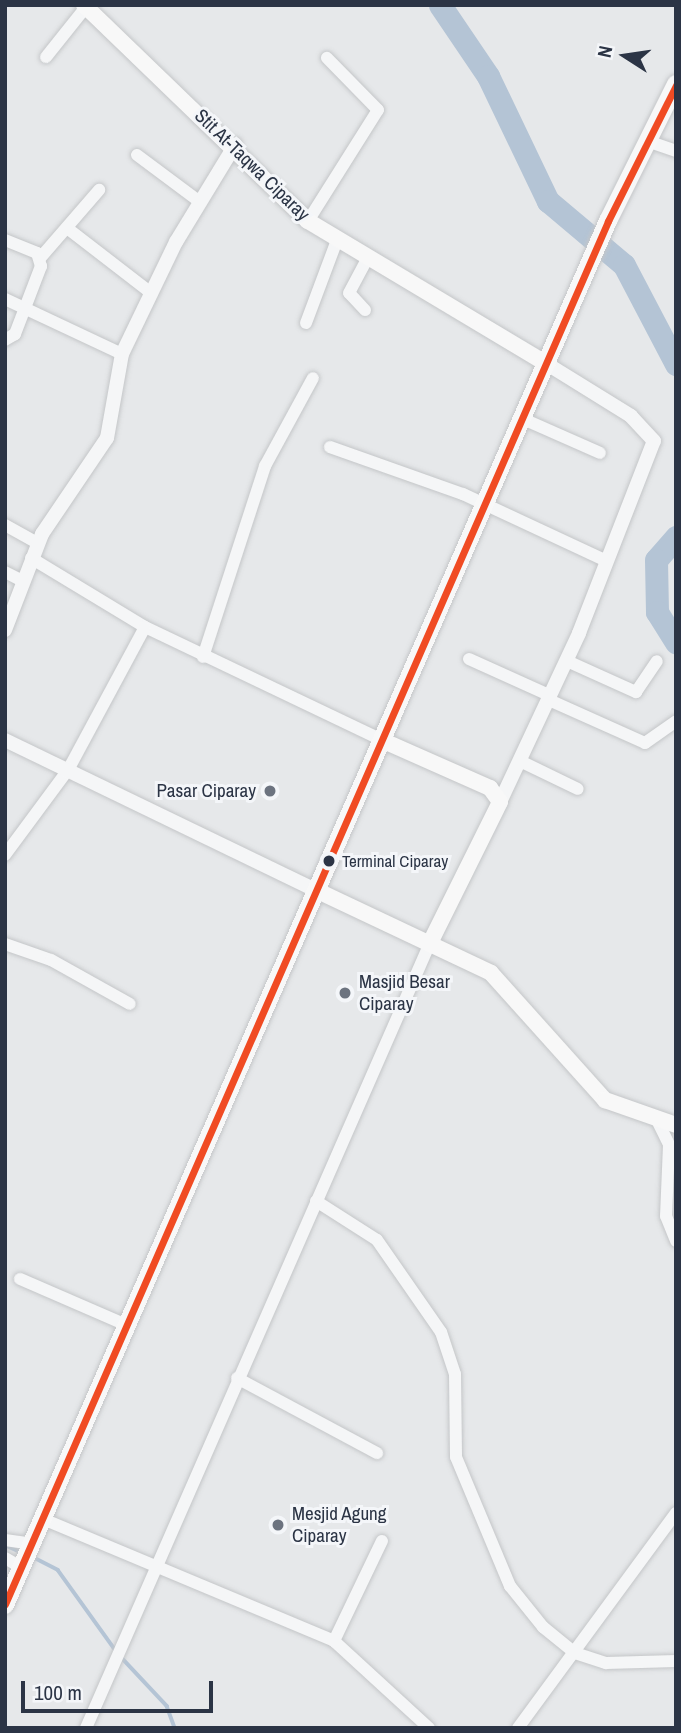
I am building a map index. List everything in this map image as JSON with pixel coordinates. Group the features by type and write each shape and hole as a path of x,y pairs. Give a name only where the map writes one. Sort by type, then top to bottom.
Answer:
{"main road":[{"name":"Stit At-Taqwa Ciparay","path":"85,6 235,145 308,221 367,259 547,364"},
{"path":"5,1605 124,1324 386,742 608,221 676,84"},
{"path":"386,742 490,788 500,803 430,943"},
{"path":"320,892 430,943 505,983 605,1100 667,1124"}],"street":[{"path":"46,57 85,6"},
{"path":"308,221 378,110 327,58"},
{"path":"647,141 676,151"},
{"path":"5,630 37,543 103,447 122,354 200,202 235,145"},
{"path":"137,155 200,202"},
{"path":"5,340 15,334 41,257 99,190"},
{"path":"67,228 151,293"},
{"path":"5,240 41,257"},
{"path":"306,323 337,240"},
{"path":"365,310 349,293 367,259"},
{"path":"5,299 24,304 122,354"},
{"path":"500,803 566,661 652,451 652,433 547,364"},
{"path":"203,657 265,466 313,378"},
{"path":"523,419 600,453"},
{"path":"330,447 485,506 607,561"},
{"path":"5,525 37,543"},
{"path":"31,558 145,627 386,742"},
{"path":"5,572 23,581"},
{"path":"5,856 68,771 145,627"},
{"path":"469,659 645,743 676,721"},
{"path":"566,661 636,692 657,661"},
{"path":"5,740 320,892"},
{"path":"520,761 578,789"},
{"path":"87,1727 125,1649 155,1570 237,1378 430,943"},
{"path":"5,944 51,960 130,1004"},
{"path":"667,1124 669,1145 666,1216 676,1241"},
{"path":"316,1201 377,1240 442,1332 455,1374 456,1457 510,1586 543,1627 575,1653 606,1663 676,1661"},
{"path":"20,1279 124,1324"},
{"path":"237,1378 377,1453"},
{"path":"518,1728 676,1513"},
{"path":"43,1519 155,1570 334,1641 429,1728"},
{"path":"5,1539 27,1556"},
{"path":"334,1641 382,1541"},
{"path":"5,1558 27,1556"}],"waterway":[{"path":"440,5 488,76 548,201 624,265 676,364"},
{"path":"676,537 656,560 657,612 676,643"},
{"path":"5,1545 23,1553"},
{"path":"33,1557 58,1570 117,1652"},
{"path":"122,1658 167,1706 175,1728"}],"transit line":[{"path":"5,1604 608,221 676,85"}],"place":[{"name":"Pasar Ciparay","path":"270,791"},
{"name":"Terminal Ciparay","path":"329,861"},
{"name":"Masjid Besar Ciparay","path":"345,993"},
{"name":"Mesjid Agung Ciparay","path":"278,1525"}]}
